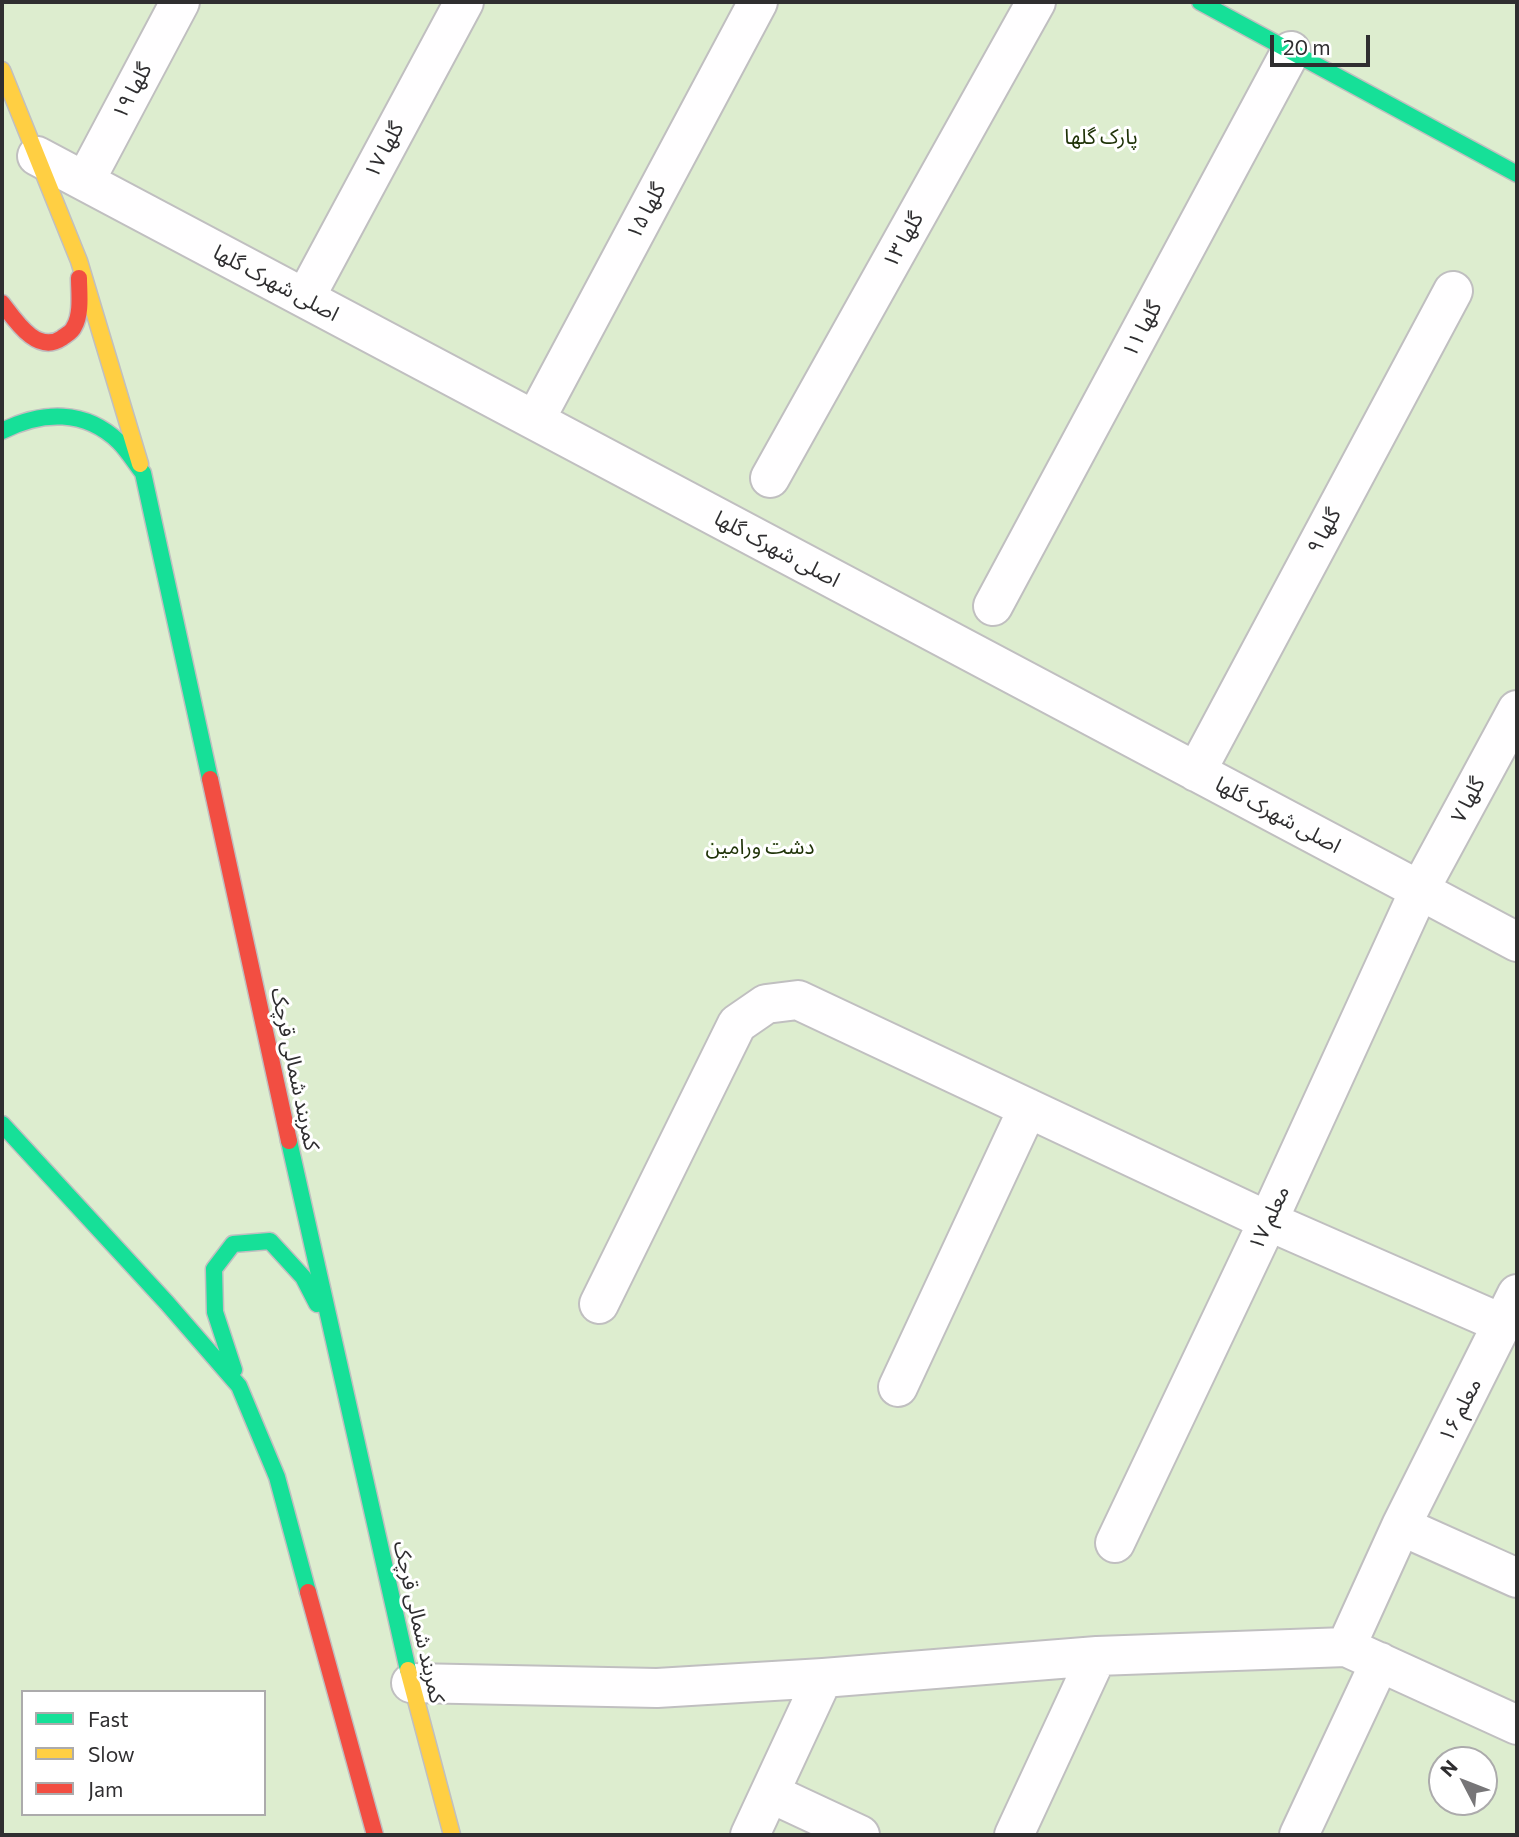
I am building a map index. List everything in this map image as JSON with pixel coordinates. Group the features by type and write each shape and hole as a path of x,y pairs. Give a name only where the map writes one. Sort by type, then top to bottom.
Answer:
{"main road":[{"path":"1200,2 1517,174"},
{"path":"2,70 79,261 143,473"},
{"path":"2,303 26,333 43,344 59,342 74,328 79,299 79,261"},
{"name":"کمربند شمالی قرچک","path":"2,430 15,423 58,413 87,420 118,441 143,473 411,1683 453,1835"},
{"path":"2,1124 167,1303 239,1386"},
{"path":"331,1331 303,1277 270,1241 233,1244 214,1269 215,1312 239,1386 277,1477 375,1835"}],"street":[{"name":"گلها ۱۹","path":"85,181 180,2"},
{"name":"گلها ۱۷","path":"305,298 464,2"},
{"name":"گلها ۱۵","path":"534,420 758,2"},
{"name":"گلها ۱۳","path":"770,478 1036,2"},
{"name":"گلها ۱۱","path":"993,606 1291,51"},
{"name":"اصلی شهرک گلها","path":"37,156 1517,942"},
{"name":"گلها ۹","path":"1196,772 1453,291"},
{"name":"گلها ۷","path":"1419,891 1517,710"},
{"name":"معلم ۱۷","path":"1115,1543 1268,1221 1419,891"},
{"path":"599,1304 737,1024 766,1004 798,1000 1268,1221 1510,1309"},
{"path":"898,1387 1028,1108"},
{"name":"معلم ۱۶","path":"1346,1647 1401,1525 1510,1309"},
{"path":"1401,1525 1517,1578"},
{"path":"411,1683 657,1688 1097,1656 1346,1647 1517,1725"},
{"path":"1014,1835 1097,1656"},
{"path":"1299,1835 1380,1662"},
{"path":"750,1835 823,1678"},
{"path":"769,1793 860,1835"}],"green space":[{"name":"دشت ورامین","path":"2,2 1517,2 1517,1835 2,1835"}],"traffic: fast":[{"path":"1200,2 1517,174"},
{"path":"2,431 17,424 48,417 78,419 106,431 119,442 143,473 210,779"},
{"path":"2,1124 167,1303 239,1386 277,1477 308,1592"},
{"path":"289,1141 408,1670"},
{"path":"234,1370 215,1312 214,1269 233,1244 270,1241 303,1277 317,1304"}],"traffic: slow":[{"path":"2,70 79,261 140,464"},
{"path":"408,1670 452,1835"}],"traffic: jam":[{"path":"2,303 35,339 53,342 70,332 77,322 80,303 79,278"},
{"path":"210,779 289,1141"},
{"path":"308,1592 375,1835"}],"park label":[{"name":"پارک گلها","path":"1101,137"}]}
